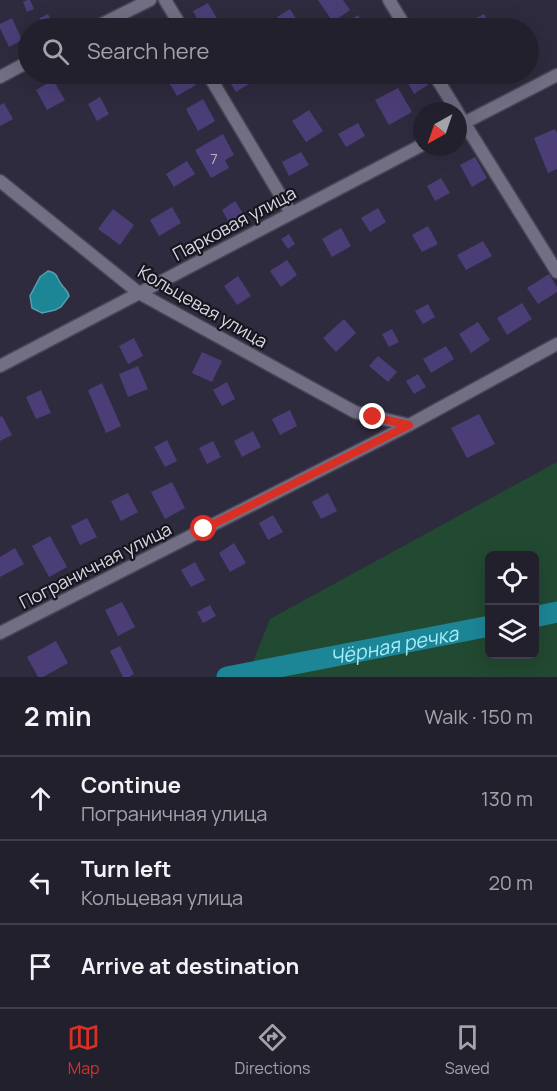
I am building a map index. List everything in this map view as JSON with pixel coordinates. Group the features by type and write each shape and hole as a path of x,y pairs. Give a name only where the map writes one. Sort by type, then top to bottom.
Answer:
{"street":[{"path":"114,18 150,0"},
{"path":"165,0 176,18"},
{"path":"389,0 400,18"},
{"path":"1,74 18,66"},
{"path":"539,83 557,75"},
{"path":"214,84 291,213"},
{"path":"440,84 450,102"},
{"path":"467,114 536,84"},
{"path":"467,131 557,272"},
{"name":"Парковая улица","path":"0,366 413,150"},
{"name":"Кольцевая улица","path":"0,181 139,293 355,412 409,425"},
{"name":"Пограничная улица","path":"0,633 409,425 557,344"}],"green space":[{"path":"557,462 557,677 247,677 270,619"}],"water":[{"path":"48,271 55,274 69,296 61,307 42,313 32,308 30,296 40,277"}],"building":[{"path":"30,0 34,9 27,12 23,2"},
{"path":"318,0 343,0 350,10 339,18 330,18"},
{"path":"208,3 217,18 197,18 193,11"},
{"path":"290,9 296,18 278,18"},
{"path":"12,18 18,31 18,42 9,47 0,24"},
{"path":"46,84 55,84 65,100 47,110 36,90"},
{"path":"170,84 195,84 196,85 177,96"},
{"path":"231,84 249,84 236,92"},
{"path":"409,84 427,84 428,85 414,94"},
{"path":"398,88 412,112 389,125 375,100"},
{"path":"100,97 109,114 97,121 88,104"},
{"path":"203,99 215,121 198,131 186,109"},
{"path":"4,103 13,119 0,126 0,105"},
{"path":"309,110 323,131 306,142 292,121"},
{"path":"358,123 365,136 346,147 338,134"},
{"path":"555,129 557,169 548,173 534,138"},
{"path":"223,134 234,155 225,160 229,168 211,178 195,150"},
{"path":"301,152 309,165 289,176 282,162"},
{"path":"475,157 487,178 472,187 460,165"},
{"path":"187,161 195,174 174,187 166,174"},
{"path":"441,178 450,193 435,201 427,186"},
{"path":"235,201 244,215 230,224 222,210"},
{"path":"172,207 181,223 159,236 150,220"},
{"path":"378,208 386,222 370,232 361,218"},
{"path":"113,209 134,225 120,245 98,229"},
{"path":"428,226 438,244 422,252 412,235"},
{"path":"341,228 351,246 332,257 322,239"},
{"path":"289,234 295,244 288,249 281,239"},
{"path":"483,241 492,256 466,270 457,255"},
{"path":"287,260 297,275 281,287 270,271"},
{"path":"549,274 557,287 557,292 538,304 527,288"},
{"path":"238,276 251,296 237,305 224,286"},
{"path":"522,303 532,319 507,335 497,318"},
{"path":"428,304 435,317 423,324 415,311"},
{"path":"344,319 356,333 336,352 323,338"},
{"path":"478,322 490,340 471,353 459,334"},
{"path":"392,329 399,342 389,347 382,334"},
{"path":"134,338 143,356 128,364 119,346"},
{"path":"446,346 454,359 431,373 423,359"},
{"path":"202,352 222,361 212,382 192,373"},
{"path":"378,356 397,372 388,382 369,366"},
{"path":"138,366 148,389 128,397 119,374"},
{"path":"418,374 426,387 414,394 406,381"},
{"path":"227,382 235,399 222,406 213,390"},
{"path":"102,383 121,426 106,433 88,390"},
{"path":"41,390 51,413 36,419 26,397"},
{"path":"290,410 297,426 280,435 272,419"},
{"path":"479,414 495,444 467,458 451,428"},
{"path":"2,416 12,435 0,441 0,417"},
{"path":"253,431 261,447 242,457 234,441"},
{"path":"167,440 177,461 165,467 154,447"},
{"path":"213,441 221,457 207,464 199,448"},
{"path":"172,482 185,508 165,519 151,492"},
{"path":"128,493 138,512 121,521 111,501"},
{"path":"328,493 337,511 321,519 312,502"},
{"path":"273,515 283,532 268,540 259,523"},
{"path":"87,518 97,537 80,545 71,526"},
{"path":"50,536 67,567 49,577 32,546"},
{"path":"234,543 246,563 230,572 219,553"},
{"path":"15,548 24,564 0,577 0,557"},
{"path":"195,562 205,580 191,587 181,570"},
{"path":"122,602 135,627 118,636 105,610"},
{"path":"210,605 216,616 203,623 197,612"},
{"path":"56,641 68,663 43,677 38,677 27,657"},
{"path":"120,646 134,674 129,677 123,677 110,651"}],"waterway":[{"name":"Чёрная речка","path":"539,616 557,612"},
{"name":"Чёрная речка","path":"227,677 485,627"}],"route":[{"path":"204,529 409,425 373,417"}]}
